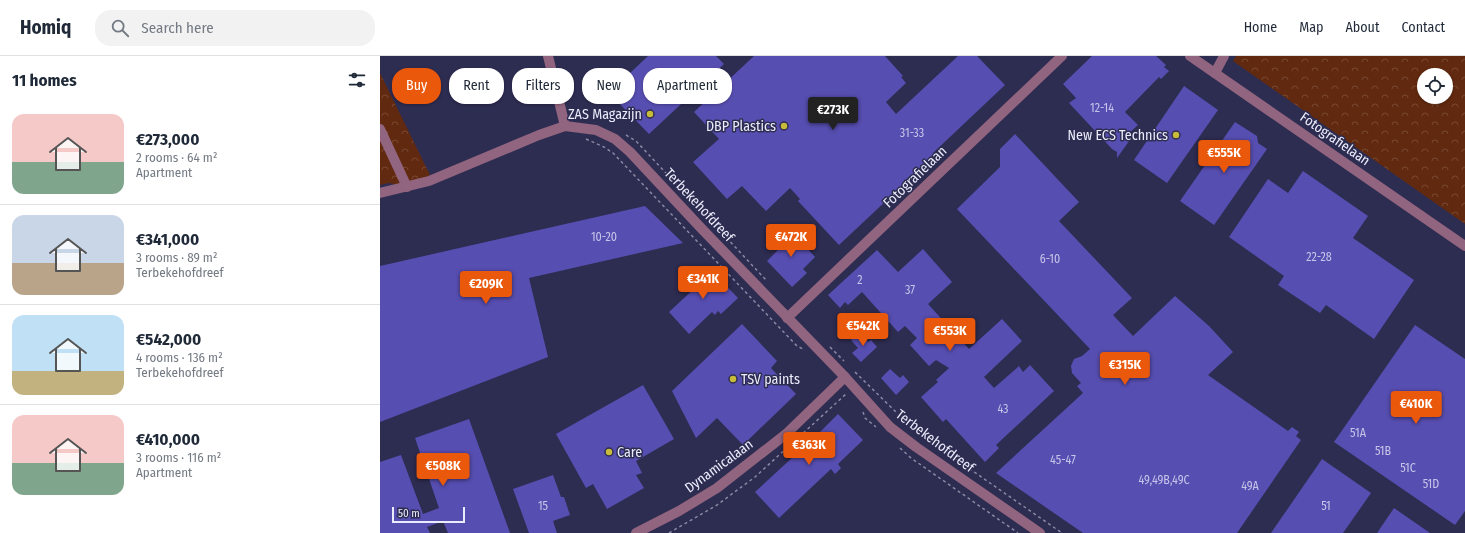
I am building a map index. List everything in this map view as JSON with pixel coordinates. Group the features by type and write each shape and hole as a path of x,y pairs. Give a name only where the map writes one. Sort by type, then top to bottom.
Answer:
{"street":[{"path":"548,56 565,126"},
{"name":"Fotografielaan","path":"787,318 1062,56"},
{"name":"Fotografielaan","path":"1190,56 1465,246"},
{"path":"1215,73 1224,56"},
{"name":"Terbekehofdreef","path":"380,193 430,181 539,135 565,126 596,130 615,139 630,152 845,377 890,427 916,447 1040,533"},
{"path":"380,129 407,187"},
{"name":"Dynamicalaan","path":"636,533 679,511 717,488 786,434 845,377"}],"path":[{"path":"585,139 604,147 613,153 797,346 811,353"},
{"path":"850,368 898,414 931,442 1062,533"},
{"path":"670,533 717,505 755,477 848,392"}],"green space":[{"path":"1236,56 1465,56 1465,224 1233,61"},
{"path":"380,73 392,97 392,104 395,104 430,175 407,187 389,183 380,185"}],"building":[{"path":"648,56 716,56 724,64 720,68 643,68 643,104 681,104 649,134 620,104 635,104 635,68"},
{"path":"754,56 885,56 903,76 901,77 906,83 886,102 896,114 958,56 977,56 1005,85 933,153 935,155 839,245 798,201 800,199 790,188 766,211 742,186 727,199 693,162 719,139 694,112 703,104 732,104 732,77"},
{"path":"1092,56 1156,56 1166,65 1164,67 1169,71 1161,79 1159,77 1125,112 1138,125 1128,134 1132,137 1117,158 1117,152 1112,149 1069,103 1076,98 1063,84"},
{"name":"New ECS Technics","path":"1184,86 1218,110 1167,183 1134,160"},
{"path":"1235,122 1257,136 1258,143 1267,149 1214,225 1180,201"},
{"path":"1015,134 1079,202 1059,221 1132,298 1113,315 1133,336 1175,296 1209,326 1233,352 1208,375 1288,431 1292,427 1299,432 1296,436 1301,440 1237,533 1083,533 996,473 1083,393 1077,386 1081,383 1072,373 1071,366 1074,359 1082,356 1090,349 957,209 1000,167 1000,149"},
{"path":"1303,171 1368,216 1353,238 1414,280 1374,339 1326,305 1320,313 1278,285 1284,276 1229,237 1268,179 1288,193"},
{"path":"645,206 683,243 529,278 548,357 380,422 380,266"},
{"path":"789,229 815,257 803,269 807,273 792,287 767,261 780,248 774,243"},
{"path":"923,249 952,282 928,304 969,349 1002,319 1022,341 984,377 994,388 1019,366 1023,372 1030,365 1054,391 996,445 999,448 985,462 946,419 943,422 921,397 938,382 936,380 949,368 936,360 929,366 910,345 917,338 905,326 898,332 862,292 848,305 845,302 840,308 828,295 877,250 898,272"},
{"path":"706,266 738,298 721,314 718,311 715,315 712,312 689,334 669,312 696,287 690,281"},
{"name":"TSV paints","path":"742,324 777,361 771,368 796,394 743,445 717,418 696,438 672,391"},
{"path":"1415,325 1465,359 1465,511 1455,525 1334,442"},
{"path":"859,332 868,342 871,340 877,347 861,362 852,353 858,348 851,340"},
{"path":"890,369 900,378 903,375 909,382 896,395 881,378"},
{"name":"Care","path":"643,385 674,439 636,461 642,473 636,475 644,488 607,509 593,484 586,488 556,434"},
{"path":"838,414 863,440 838,464 841,468 835,474 831,469 779,518 755,492 794,456 795,457"},
{"path":"469,419 510,533 448,533 443,521 427,527 430,533 380,533 380,462 401,455 423,514 439,508 415,438"},
{"path":"1322,459 1371,493 1343,533 1271,533"},
{"path":"553,475 561,497 564,497 570,515 553,521 557,533 529,533 513,489"},
{"path":"1394,508 1430,533 1377,533"}],"place":[{"name":"ZAS Magazijn","path":"650,114"},
{"name":"DBP Plastics","path":"784,126"},
{"name":"New ECS Technics","path":"1176,135"},
{"name":"TSV paints","path":"733,379"},
{"name":"Care","path":"609,452"}]}
